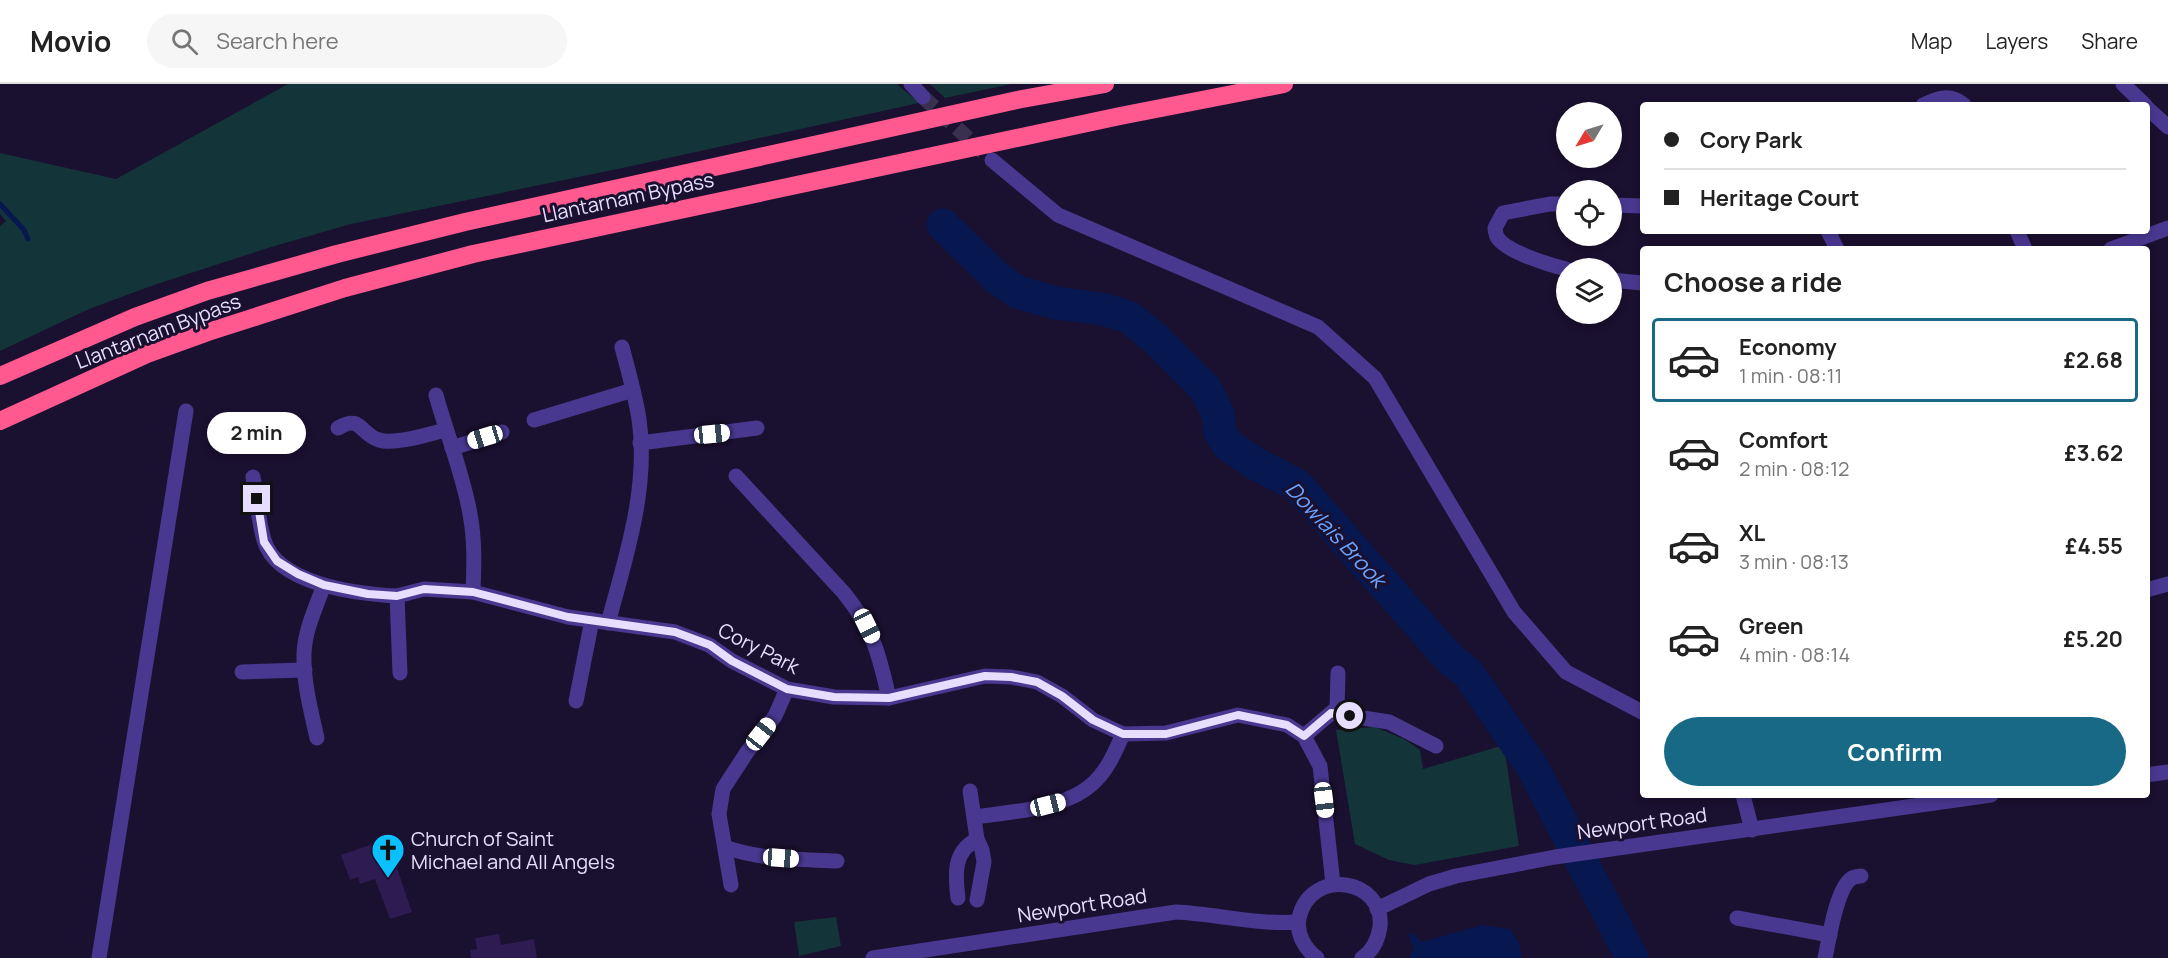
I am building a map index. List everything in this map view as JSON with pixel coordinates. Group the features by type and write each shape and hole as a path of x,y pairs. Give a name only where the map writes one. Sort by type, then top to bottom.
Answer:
{"highway":[{"name":"Llantarnam Bypass","path":"0,376 155,310 207,291 337,254 465,222 1017,100 1105,84"},
{"name":"Llantarnam Bypass","path":"0,421 147,354 188,339 345,288 473,254 1120,116 1284,84"}],"street":[{"path":"911,84 923,97"},
{"path":"2123,84 2142,102"},
{"path":"1929,102 1945,97 1960,102"},
{"path":"2150,110 2168,127"},
{"path":"992,160 1058,215 1318,327 1375,378 1514,612 1566,672 1640,711"},
{"path":"1556,204 1503,213 1495,228 1497,238 1510,247 1556,266"},
{"path":"1622,205 1640,206"},
{"path":"2119,246 2168,228"},
{"path":"1622,281 1640,283"},
{"path":"608,623 626,558 641,467 639,420 622,347"},
{"path":"534,420 633,390"},
{"path":"436,395 470,514 474,549 473,592"},
{"path":"99,958 186,411"},
{"path":"338,428 349,421 354,422 372,437 382,441 446,430"},
{"path":"640,442 757,428"},
{"path":"452,447 502,432"},
{"path":"736,476 844,593 862,617 874,639 889,698"},
{"name":"Cory Park","path":"253,477 264,542 277,561 298,574 324,585 368,594 397,596 424,589 473,592 568,617 675,632 710,645 732,661 787,689 834,697 889,698 985,676 1011,677 1037,682 1062,696 1093,720 1123,734 1166,734 1238,715 1287,725 1304,736"},
{"path":"2150,589 2168,584"},
{"path":"317,738 304,652 311,618 324,585"},
{"path":"397,596 400,673"},
{"path":"576,700 592,620"},
{"path":"242,672 305,670"},
{"path":"1332,884 1320,766 1304,736 1337,708 1338,673"},
{"path":"731,885 719,814 723,789 747,752 775,716 787,689"},
{"path":"1331,713 1389,722 1436,746"},
{"path":"975,817 1063,801 1091,786 1109,764 1123,734"},
{"path":"2150,774 2168,772"},
{"path":"970,791 984,862 978,900"},
{"path":"1744,798 1752,830"},
{"name":"Newport Road","path":"1377,909 1429,884 1456,876 1555,856 1971,798"},
{"path":"958,898 956,882 958,860 966,845 978,839"},
{"path":"725,848 762,856 837,861"},
{"path":"1825,958 1844,886 1852,878 1861,876"},
{"path":"1317,958 1306,947 1300,935 1299,922 1302,909 1309,897 1320,888 1332,884 1354,886 1364,892 1377,909 1380,922 1379,935 1374,947 1362,958"},
{"name":"Newport Road","path":"873,958 1176,912 1278,924 1299,922"},
{"path":"1737,918 1830,935"}],"green space":[{"path":"288,84 897,84 919,103 632,166 351,224 154,285 89,309 0,351 0,226 6,221 0,214 0,153 116,179"},
{"path":"930,84 1012,84 945,98"},
{"path":"1375,727 1404,739 1420,750 1423,769 1504,745 1519,846 1415,865 1389,860 1355,844 1336,730"},
{"path":"836,917 841,946 799,956 794,922"}],"shaded area":[{"path":"1482,925 1510,929 1519,943 1522,958 1409,958 1414,947 1408,935 1411,932 1422,942"}],"building":[{"name":"Church of Saint Michael and All Angels","path":"387,839 412,912 390,919 375,879 360,884 358,877 350,880 341,855"},
{"path":"499,934 501,945 534,939 537,958 471,958 470,950 477,949 475,938"}],"waterway":[{"path":"0,204 24,230 28,239"},
{"name":"Dowlais Brook","path":"943,225 996,277 1017,292 1056,303 1102,309 1129,317 1157,340 1205,388 1218,414 1220,432 1228,445 1258,465 1297,485 1448,657 1468,673 1533,768 1632,958"}],"tunnel":[{"path":"923,97 983,152"}],"place":[{"name":"Church of Saint Michael and All Angels","path":"388,879"}],"route":[{"path":"257,499 264,542 277,561 298,574 324,585 368,594 397,596 424,589 473,592 568,617 675,632 710,645 732,661 787,689 834,697 889,698 985,676 1011,677 1037,682 1062,696 1093,720 1123,734 1166,734 1238,715 1287,725 1304,736 1331,713 1350,716"}]}
